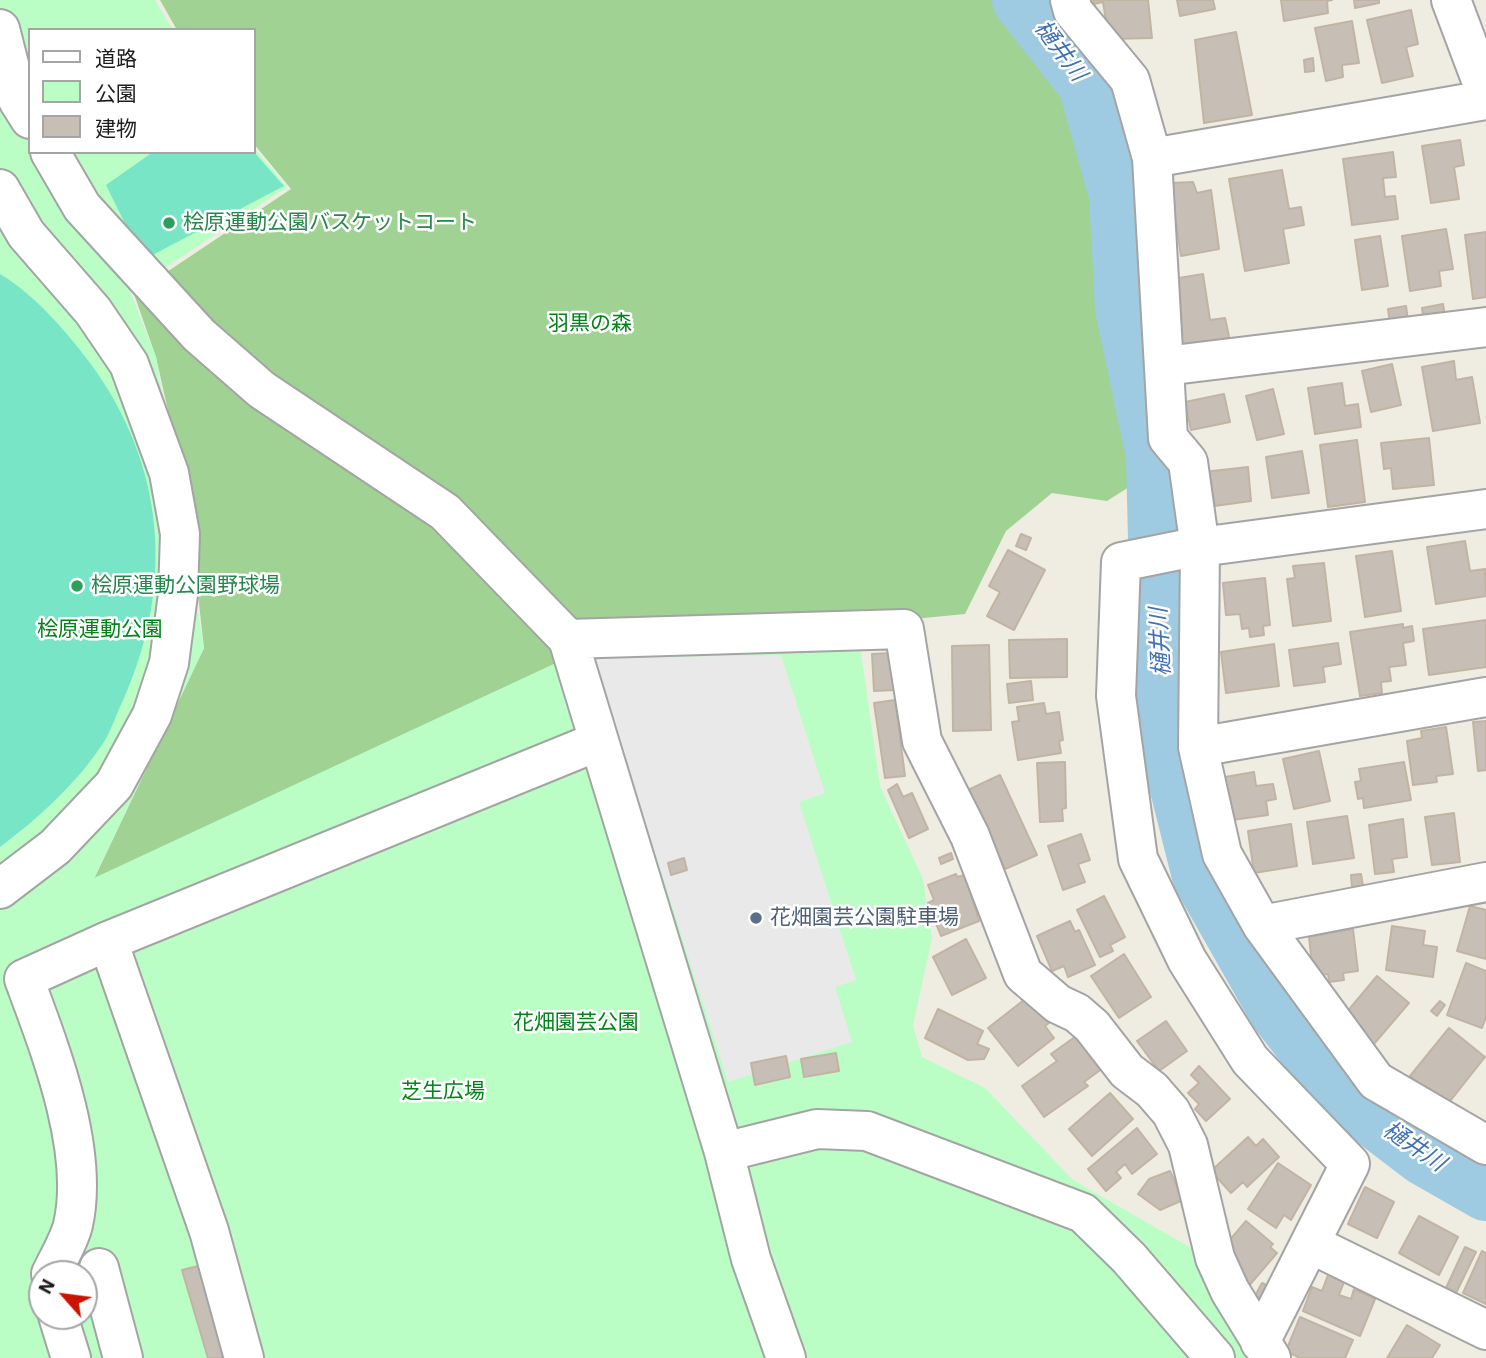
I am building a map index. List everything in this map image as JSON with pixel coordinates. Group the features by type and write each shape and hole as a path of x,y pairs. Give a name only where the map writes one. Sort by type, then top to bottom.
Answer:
{"street":[{"path":"1070,0 1073,12 1130,80 1152,158 1168,438 1188,462 1198,747 1222,853 1262,925 1376,1081 1486,1144"},
{"path":"1451,0 1486,93"},
{"path":"0,29 18,100 28,116"},
{"path":"1152,158 1486,100"},
{"path":"51,154 82,207 199,335 262,390 445,512 568,639 724,1152 751,1259 786,1358"},
{"path":"0,189 26,234 93,311 129,364 169,473 180,534 178,594 169,663 152,715 114,785 55,847 0,889"},
{"path":"1165,366 1486,327"},
{"path":"1265,1350 1311,1244 1350,1164 1250,1060 1187,960 1138,859 1116,696 1121,562 1193,549 1486,509"},
{"path":"568,639 904,629 922,741 970,836 1023,974 1058,1004 1092,1026 1127,1071 1152,1090 1171,1112 1188,1145 1215,1258 1265,1350"},
{"path":"1198,747 1486,697"},
{"path":"57,1260 73,1226 77,1175 60,1079 24,979 108,941 599,741"},
{"path":"1262,925 1486,882"},
{"path":"108,941 209,1231 244,1358"},
{"path":"724,1152 817,1129 867,1131 903,1142 1083,1213 1129,1258 1215,1358"},
{"path":"1311,1244 1486,1330"},
{"path":"99,1268 123,1358"},
{"path":"62,1330 71,1358"}],"green space":[{"name":"花畑園芸公園","path":"0,0 155,0 172,28 28,28 28,154 256,154 256,150 287,187 130,291 156,357 204,648 94,878 582,651 858,631 880,786 923,879 932,938 913,1026 922,1057 985,1088 1073,1180 1200,1253 1258,1358 0,1358"},
{"name":"羽黒の森","path":"160,0 1005,0 1041,46 1097,176 1097,296 1131,439 1129,487 1107,501 1052,493 1006,531 965,614 582,651 94,879 204,648 187,496 156,357 134,294 291,189 256,146 256,28 176,28"},
{"name":"桧原運動公園バスケットコート","path":"150,154 256,154 284,186 143,260 106,185"},
{"name":"桧原運動公園野球場","path":"0,274 38,303 60,326 90,363 115,402 134,442 147,483 154,526 155,569 151,612 140,655 107,737 82,772 57,799 0,847"}],"shaded area":[{"name":"花畑園芸公園駐車場","path":"781,655 825,793 799,802 856,980 835,987 852,1042 728,1082 593,658"}],"building":[{"path":"1093,0 1148,0 1152,38 1109,39 1103,2 1094,4"},
{"path":"1177,0 1213,0 1215,9 1180,16"},
{"path":"1281,0 1332,0 1327,1 1328,13 1284,21"},
{"path":"1354,0 1379,0 1379,3 1355,8"},
{"path":"1411,10 1418,44 1406,47 1413,76 1382,83 1367,20"},
{"path":"1352,21 1359,63 1342,65 1343,77 1326,81 1315,28"},
{"path":"1236,32 1252,115 1204,123 1195,40"},
{"path":"1313,58 1314,71 1305,72 1304,60"},
{"path":"1460,140 1464,165 1454,167 1459,199 1431,203 1422,146"},
{"path":"1393,152 1396,177 1383,178 1385,197 1395,196 1398,219 1352,225 1343,159"},
{"path":"1282,170 1289,209 1301,207 1304,225 1283,229 1289,263 1245,271 1229,179"},
{"path":"1193,182 1197,193 1211,190 1219,249 1181,256 1170,183"},
{"path":"1446,229 1453,269 1439,271 1441,286 1410,291 1402,236"},
{"path":"1486,232 1486,297 1473,299 1465,235"},
{"path":"1380,236 1388,286 1362,290 1355,240"},
{"path":"1203,274 1210,320 1225,318 1230,341 1173,350 1173,279"},
{"path":"1443,304 1445,317 1424,321 1422,308"},
{"path":"1406,306 1408,321 1390,323 1388,309"},
{"path":"1454,361 1456,380 1472,377 1480,423 1433,431 1422,367"},
{"path":"1392,364 1401,405 1371,412 1362,371"},
{"path":"1342,383 1345,406 1358,404 1361,427 1315,434 1308,388"},
{"path":"1273,389 1284,434 1257,440 1246,396"},
{"path":"1224,394 1230,422 1191,430 1185,402"},
{"path":"1429,438 1434,485 1393,489 1391,468 1384,469 1381,443"},
{"path":"1357,440 1365,502 1328,507 1320,445"},
{"path":"1302,451 1309,493 1272,498 1266,457"},
{"path":"1248,467 1251,501 1207,507 1203,472"},
{"path":"1021,534 1031,538 1026,550 1016,546"},
{"path":"1465,541 1470,571 1485,569 1486,596 1436,604 1427,547"},
{"path":"1008,550 1045,570 1014,630 987,616 1000,592 989,586"},
{"path":"1392,551 1401,611 1365,617 1356,556"},
{"path":"1324,563 1331,621 1293,626 1287,579 1295,578 1293,566"},
{"path":"1265,578 1270,625 1263,626 1264,635 1250,637 1249,628 1242,629 1240,614 1226,615 1223,583"},
{"path":"1486,620 1486,667 1429,675 1423,629"},
{"path":"1403,624 1403,628 1412,626 1414,641 1403,643 1406,665 1389,667 1391,681 1381,682 1382,693 1360,696 1350,632"},
{"path":"1067,639 1067,677 1010,678 1009,640"},
{"path":"1338,643 1341,664 1323,667 1325,682 1294,686 1289,650"},
{"path":"1274,644 1279,686 1226,693 1221,652"},
{"path":"989,645 991,730 953,731 952,646"},
{"path":"893,653 895,690 874,691 872,654"},
{"path":"1031,681 1033,700 1009,703 1007,684"},
{"path":"895,700 905,776 885,778 874,703"},
{"path":"1044,703 1046,714 1059,712 1063,740 1059,741 1061,753 1018,760 1012,722 1019,721 1017,707"},
{"path":"1486,721 1486,770 1478,771 1473,722"},
{"path":"1446,727 1453,774 1436,776 1437,782 1413,785 1407,741 1422,738 1421,731"},
{"path":"1319,751 1330,801 1294,809 1283,759"},
{"path":"1065,762 1066,808 1062,809 1063,821 1040,822 1037,763"},
{"path":"1404,762 1411,800 1364,808 1363,798 1358,799 1355,782 1361,781 1359,769"},
{"path":"1254,772 1256,786 1273,784 1276,799 1266,801 1268,815 1232,820 1225,777"},
{"path":"1000,775 1037,855 1005,869 968,790"},
{"path":"897,784 903,797 912,793 928,829 909,838 888,790"},
{"path":"1454,813 1460,862 1432,865 1425,817"},
{"path":"1347,816 1354,858 1313,864 1307,822"},
{"path":"1403,819 1407,857 1392,859 1394,872 1375,874 1369,825"},
{"path":"1291,824 1297,866 1254,873 1248,831"},
{"path":"1081,834 1090,860 1078,864 1085,882 1063,890 1048,846"},
{"path":"951,853 953,859 941,864 939,858"},
{"path":"684,858 687,870 671,875 668,863"},
{"path":"956,874 957,877 965,875 979,921 941,936 928,903 934,900 928,885"},
{"path":"1361,874 1363,886 1352,887 1351,875"},
{"path":"1104,896 1125,937 1110,945 1113,951 1100,957 1077,910"},
{"path":"1470,906 1486,910 1486,959 1457,951"},
{"path":"1070,921 1075,932 1079,930 1095,965 1068,977 1064,966 1052,971 1037,936"},
{"path":"1392,926 1425,931 1423,945 1437,947 1433,977 1386,970"},
{"path":"1353,929 1358,971 1343,973 1344,980 1329,982 1328,974 1318,976 1316,964 1312,964 1309,937"},
{"path":"966,939 986,978 952,995 933,957"},
{"path":"1124,954 1151,997 1119,1018 1091,976"},
{"path":"1466,963 1486,971 1486,1017 1482,1028 1447,1015"},
{"path":"1377,976 1409,1003 1373,1045 1341,1019"},
{"path":"1029,996 1049,1023 1045,1026 1054,1038 1018,1066 988,1028"},
{"path":"1440,1001 1445,1005 1437,1016 1431,1011"},
{"path":"938,1009 983,1031 977,1044 989,1049 984,1059 968,1060 925,1038"},
{"path":"1166,1021 1187,1051 1159,1071 1137,1041"},
{"path":"1449,1028 1485,1057 1447,1105 1410,1076"},
{"path":"1079,1034 1103,1068 1084,1082 1088,1086 1044,1117 1022,1086 1057,1061 1051,1054"},
{"path":"836,1053 839,1071 804,1077 801,1059"},
{"path":"786,1056 790,1077 755,1085 751,1063"},
{"path":"1199,1066 1230,1099 1206,1121 1195,1109 1199,1104 1188,1093 1199,1083 1191,1075"},
{"path":"1110,1093 1133,1119 1092,1156 1069,1129"},
{"path":"1137,1128 1157,1154 1132,1174 1125,1164 1116,1172 1121,1178 1106,1191 1088,1169"},
{"path":"1248,1137 1256,1146 1263,1139 1279,1157 1247,1187 1243,1182 1231,1193 1211,1171"},
{"path":"1278,1163 1311,1185 1291,1220 1284,1215 1276,1228 1248,1209"},
{"path":"1170,1171 1183,1200 1160,1210 1138,1194 1149,1179"},
{"path":"1365,1187 1394,1202 1377,1238 1348,1224"},
{"path":"1419,1216 1458,1237 1439,1275 1399,1253"},
{"path":"1246,1221 1273,1244 1270,1247 1277,1253 1247,1288 1222,1249"},
{"path":"1465,1247 1476,1252 1456,1293 1446,1288"},
{"path":"1482,1251 1486,1253 1486,1304 1463,1293"},
{"path":"198,1266 225,1358 208,1358 182,1270"},
{"path":"1328,1275 1344,1282 1339,1295 1351,1299 1354,1289 1375,1299 1360,1336 1303,1311 1312,1287 1322,1291"},
{"path":"1262,1283 1272,1288 1266,1301 1255,1296"},
{"path":"1300,1317 1353,1340 1345,1358 1300,1358 1286,1351"},
{"path":"1407,1325 1440,1345 1432,1358 1387,1358"}],"waterway":[{"name":"樋井川","path":"1021,0 1087,84 1118,195 1124,308 1155,456 1160,664 1168,745 1201,876 1277,1010 1343,1095 1423,1156 1486,1192"}],"place":[{"name":"桧原運動公園バスケットコート","path":"169,223"},
{"name":"桧原運動公園野球場","path":"77,586"},
{"name":"花畑園芸公園駐車場","path":"756,918"}],"park label":[{"name":"桧原運動公園","path":"100,630"},
{"name":"芝生広場","path":"443,1092"}]}
